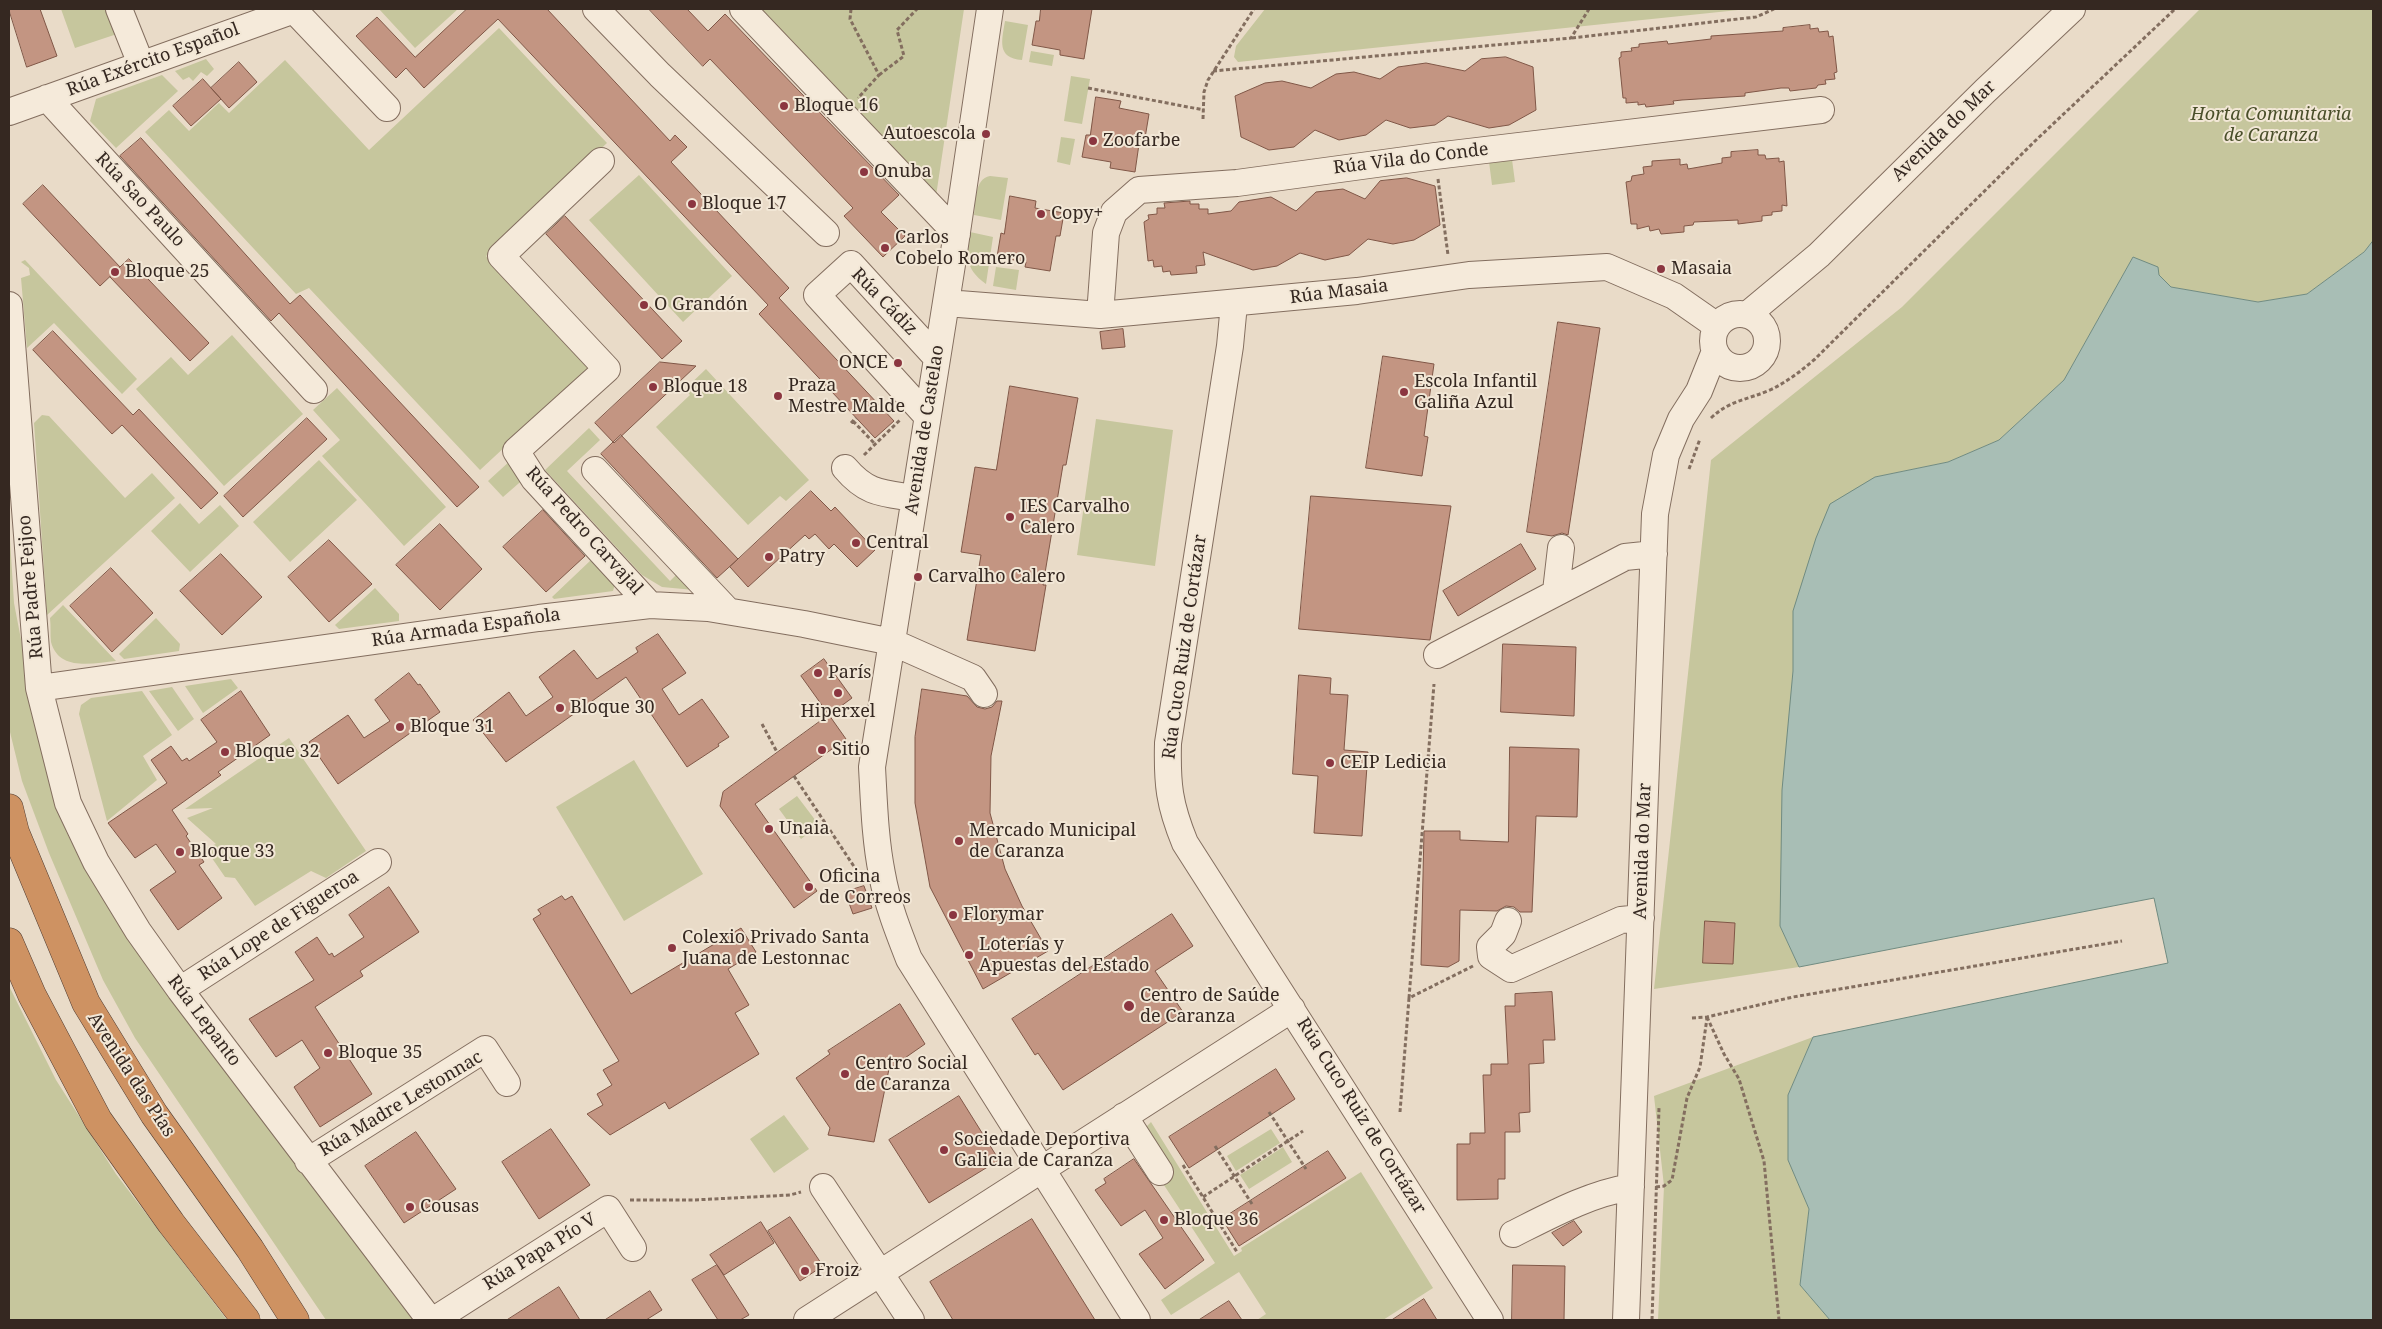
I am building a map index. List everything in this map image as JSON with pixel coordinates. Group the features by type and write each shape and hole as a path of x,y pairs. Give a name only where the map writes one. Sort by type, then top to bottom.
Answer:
{"highway":[{"name":"Avenida das Pías","path":"9,808 15,832 86,1003 154,1114 250,1249 295,1320"},
{"path":"9,942 32,995 98,1120 214,1280 246,1320"}],"street":[{"path":"120,9 141,64"},
{"path":"296,9 387,108"},
{"name":"Rúa Exército Español","path":"9,112 141,64 242,18 296,9"},
{"path":"596,9 660,75 826,233"},
{"path":"743,9 957,234"},
{"name":"Avenida de Castelao","path":"990,9 937,358 921,410 914,498 872,767 875,830 882,876 908,959 1138,1320"},
{"name":"Avenida do Mar","path":"1754,320 1985,91 2072,9"},
{"name":"Rúa Sao Paulo","path":"47,98 314,390"},
{"name":"Rúa Vila do Conde","path":"1100,315 1106,233 1114,212 1139,190 1237,183 1435,156 1821,110"},
{"name":"Rúa Pedro Carvajal","path":"601,162 501,256 607,369 516,452 534,479 650,605"},
{"name":"Rúa Cádiz","path":"921,410 817,295 851,264 937,358"},
{"name":"Rúa Masaia","path":"946,303 1100,315 1234,304 1357,291 1450,278 1607,267 1674,296 1716,338"},
{"name":"Rúa Cuco Ruiz de Cortázar","path":"1234,304 1230,346 1168,743 1167,778 1172,811 1185,842 1490,1320"},
{"name":"Rúa Padre Feijoo","path":"9,305 39,688"},
{"path":"1730,316 1754,320 1766,342 1760,358 1753,364 1736,367 1724,362 1716,338 1730,316"},
{"name":"Avenida do Mar","path":"1626,1320 1644,1187 1640,918 1655,514 1666,455 1681,419 1699,391 1716,338"},
{"name":"Avenida do Mar","path":"1699,391 1736,367"},
{"path":"846,469 859,482 872,491 914,498"},
{"path":"595,470 728,611"},
{"path":"1556,591 1561,548"},
{"path":"1437,655 1625,556 1654,554"},
{"name":"Rúa Armada Española","path":"39,688 594,611 650,605 728,611 892,642 973,678 984,694"},
{"name":"Rúa Lepanto","path":"39,688 68,803 96,862 138,931 308,1161 430,1320"},
{"name":"Rúa Lope de Figueroa","path":"180,990 378,862"},
{"path":"1508,921 1503,934 1490,947 1491,956 1511,969 1621,920 1640,918"},
{"path":"807,1320 1292,1009"},
{"name":"Rúa Madre Lestonnac","path":"308,1161 485,1049 507,1083"},
{"path":"1124,1116 1169,1165"},
{"path":"823,1186 911,1320"},
{"path":"1512,1234 1575,1203 1614,1190 1644,1187"},
{"name":"Rúa Papa Pío V","path":"434,1320 608,1209 632,1248"}],"path":[{"path":"851,9 850,18 879,75"},
{"path":"836,107 856,101 879,75 904,56 897,30 917,9"},
{"path":"1203,119 1204,92 1213,72 1254,9"},
{"path":"1572,38 1590,9"},
{"path":"1213,72 1572,38 1714,20 1756,17 1774,9"},
{"path":"1707,424 1720,409 1734,401 1769,390 1784,382 1815,359 2035,141 2175,9"},
{"path":"1088,88 1204,110"},
{"path":"1435,156 1450,278"},
{"path":"846,469 875,444 921,410"},
{"path":"856,418 852,422 875,444"},
{"path":"1688,475 1701,437"},
{"path":"1400,1112 1434,684"},
{"path":"762,724 777,752"},
{"path":"794,776 855,868 882,876"},
{"path":"1692,1018 1707,1017 1793,997 2122,940"},
{"path":"1409,998 1491,956"},
{"path":"1644,1187 1664,1186 1672,1180 1687,1098 1700,1066 1707,1017"},
{"path":"1707,1017 1724,1054 1739,1080 1764,1161 1779,1320"},
{"path":"1652,1320 1644,1187 1659,1098"},
{"path":"1269,1112 1306,1170"},
{"path":"1203,1197 1304,1131"},
{"path":"1215,1146 1252,1204"},
{"path":"1169,1165 1203,1197 1237,1252"},
{"path":"608,1209 622,1200 694,1200 790,1195 823,1186"}],"green space":[{"path":"61,9 112,9 120,33 75,48"},
{"path":"379,9 458,9 415,48"},
{"path":"755,9 964,9 936,196"},
{"path":"1265,9 1748,9 1238,62 1234,57 1236,46"},
{"name":"Horta Comunitaria de Caranza","path":"2200,9 2373,9 2373,241 2364,252 2307,294 2258,302 2171,287 2159,275 2133,257 2064,380 1999,440 1948,462 1875,477 1793,611 1793,671 1780,926 1799,967 1654,989 1711,460 1902,307"},
{"path":"1005,21 1028,25 1022,60 1014,59 1004,52 1002,41"},
{"path":"499,28 607,143 486,256 590,368 480,470 309,288 296,294 145,132 169,110 189,131 219,103 229,113 285,60 369,150"},
{"path":"1031,51 1054,55 1052,66 1029,62"},
{"path":"206,59 214,69 207,76 201,72 193,81 189,77 183,80 175,71"},
{"path":"162,75 178,91 116,148 90,121 96,99"},
{"path":"1071,76 1090,79 1082,124 1064,121"},
{"path":"1061,137 1075,139 1070,165 1057,162"},
{"path":"1511,152 1515,182 1492,185 1488,154"},
{"path":"639,175 732,276 683,322 589,220"},
{"path":"990,176 1008,178 1001,220 974,215 978,186 985,178"},
{"path":"970,232 993,237 986,284 970,267 968,248"},
{"path":"25,260 137,379 122,394 54,323 27,348 21,278 30,275 29,268 21,262"},
{"path":"996,267 1019,270 1016,290 993,286"},
{"path":"232,335 303,414 224,486 136,389 171,357 188,375"},
{"path":"706,369 809,480 786,501 780,496 748,525 656,427 690,395 685,389"},
{"path":"337,388 446,507 404,546 322,456 340,440 313,410"},
{"path":"42,415 49,416 125,498 152,473 175,498 47,615 34,423"},
{"path":"1096,419 1173,430 1155,566 1077,555"},
{"path":"589,428 600,440 567,471 670,581 676,575 694,590 662,587 642,575 545,470"},
{"path":"319,460 357,500 290,562 253,522"},
{"path":"511,460 526,477 503,497 488,481"},
{"path":"180,503 199,524 220,505 239,526 190,572 151,531"},
{"path":"9,523 14,603 48,780 67,833 88,874 413,1320 326,1320 135,1038 103,980 49,853 22,781 9,728"},
{"path":"591,560 615,584 613,591 554,599 552,597"},
{"path":"375,588 399,614 399,621 339,629 335,625"},
{"path":"63,605 116,661 78,664 61,658 55,652 51,642 50,618"},
{"path":"156,618 180,644 179,651 124,659 119,654"},
{"path":"231,679 238,688 203,713 185,686"},
{"path":"172,687 194,719 178,731 149,691"},
{"path":"142,691 172,735 143,756 157,780 107,821 79,714 81,705 91,698"},
{"path":"289,738 366,851 326,878 311,871 255,906 235,878 225,877 205,848 216,844 187,818 213,808 185,809"},
{"path":"634,760 703,874 624,921 556,807"},
{"path":"797,796 819,825 801,839 779,809"},
{"path":"9,986 56,1080 116,1174 227,1320 9,1320"},
{"path":"1813,1037 1788,1095 1788,1159 1809,1209 1800,1285 1830,1320 1658,1320 1664,1186 1654,1096"},
{"path":"784,1115 809,1149 774,1173 750,1139"},
{"path":"1151,1122 1234,1256 1242,1251 1241,1248 1361,1172 1433,1288 1383,1320 1257,1320 1266,1314 1239,1272 1171,1315 1161,1300 1215,1263 1160,1179 1173,1169 1146,1127"},
{"path":"1271,1129 1280,1143 1236,1171 1227,1156"},
{"path":"1283,1147 1292,1162 1249,1189 1240,1175"}],"shaded area":[{"path":"2373,241 2373,1320 1830,1320 1800,1285 1809,1209 1788,1160 1788,1095 1813,1037 2168,963 2154,898 1799,967 1780,926 1782,790 1793,671 1793,611 1816,538 1830,504 1875,477 1948,462 1999,440 2064,380 2133,257 2158,267 2159,275 2171,287 2258,302 2307,294 2364,252"}],"building":[{"path":"9,9 40,9 57,56 27,67"},
{"name":"Bloque 17","path":"467,9 547,9 670,141 675,135 687,147 671,162 789,288 779,298 894,421 875,438 759,314 768,305 498,19 424,88 406,68 396,78 356,36 377,17 415,57"},
{"name":"Bloque 16","path":"649,9 687,9 708,31 725,14 899,195 881,212 905,236 883,257 844,216 853,208 710,59 703,66"},
{"path":"1041,9 1092,9 1084,59 1060,55 1060,50 1032,45 1036,21 1039,21"},
{"path":"1810,25 1810,29 1818,28 1819,32 1828,31 1829,37 1833,36 1837,72 1834,73 1835,79 1825,80 1826,84 1818,85 1816,88 1790,91 1789,88 1781,88 1745,93 1745,96 1673,101 1674,104 1646,107 1645,104 1638,105 1638,102 1626,103 1626,98 1623,98 1619,58 1621,57 1621,52 1632,51 1631,48 1639,47 1639,44 1667,41 1668,44 1711,39 1711,36 1783,31 1783,28"},
{"path":"1506,57 1533,67 1536,110 1509,125 1489,128 1448,116 1435,125 1410,128 1386,120 1366,135 1339,140 1315,130 1294,147 1269,150 1241,137 1235,96 1265,83 1282,81 1311,88 1336,74 1354,72 1380,79 1398,67 1426,63 1465,71 1481,59"},
{"path":"239,62 257,82 229,108 211,88"},
{"path":"203,79 221,99 191,126 173,106"},
{"path":"1096,97 1121,101 1119,108 1149,114 1145,138 1140,137 1135,172 1110,168 1111,162 1082,157 1086,135 1090,135"},
{"path":"141,138 290,304 300,295 479,487 457,507 279,313 271,321 120,156"},
{"path":"1758,150 1758,155 1765,155 1766,159 1779,158 1779,162 1784,161 1787,206 1782,205 1782,211 1762,216 1762,221 1738,224 1738,220 1694,222 1693,225 1684,226 1684,232 1661,234 1659,229 1650,231 1649,226 1637,229 1637,224 1631,224 1626,182 1631,181 1632,176 1644,174 1643,167 1652,166 1652,161 1680,159 1680,165 1687,164 1688,169 1722,163 1722,158 1731,157 1731,152"},
{"path":"1407,178 1435,186 1440,225 1414,240 1393,244 1368,239 1349,255 1325,260 1300,253 1277,266 1253,270 1203,252 1205,265 1196,266 1197,273 1171,275 1170,271 1163,272 1162,266 1154,267 1153,260 1148,261 1144,222 1149,219 1148,215 1157,214 1157,208 1165,208 1164,203 1190,201 1190,204 1199,204 1199,209 1208,209 1208,214 1231,211 1239,202 1271,197 1296,211 1316,192 1343,189 1365,199 1380,181"},
{"path":"43,185 120,267 100,286 23,204"},
{"path":"1010,196 1036,201 1035,208 1064,213 1060,236 1056,236 1050,271 1025,267 1026,262 997,257 1001,233 1004,234"},
{"path":"565,216 682,341 662,359 546,234"},
{"path":"129,259 209,343 190,361 110,277"},
{"path":"1558,322 1600,328 1568,535 1562,533 1552,536 1527,532"},
{"path":"1123,329 1125,347 1102,349 1100,332"},
{"path":"53,331 133,415 139,409 218,493 201,509 122,425 112,434 33,350"},
{"name":"Escola Infantil Galiña Azul","path":"1383,356 1434,364 1424,436 1428,437 1422,476 1366,468"},
{"path":"660,362 696,366 614,443 595,423"},
{"name":"IES Carvalho Calero","path":"1010,386 1078,398 1066,465 1063,465 1043,585 1046,585 1035,651 967,640 981,555 961,552 975,467 996,470"},
{"path":"307,418 327,439 243,517 224,496"},
{"path":"621,435 738,559 717,578 601,454"},
{"path":"811,491 831,511 835,507 875,550 857,567 834,544 829,549 815,534 809,539 805,535 748,587 730,567"},
{"path":"1311,496 1451,506 1430,640 1299,629"},
{"path":"543,510 585,556 546,592 503,547"},
{"path":"440,524 482,569 440,610 396,565"},
{"path":"329,540 372,584 329,622 288,577"},
{"path":"1521,544 1536,569 1458,616 1443,591"},
{"path":"221,554 262,597 222,635 180,591"},
{"path":"111,568 153,613 112,652 70,606"},
{"path":"658,634 686,673 662,689 679,715 702,699 729,737 718,744 719,746 687,767 626,677 506,762 473,720 509,692 526,716 553,697 539,677 574,650 597,679 638,652 636,648"},
{"path":"1503,644 1576,647 1574,716 1501,712"},
{"path":"824,659 852,698 829,715 801,676"},
{"name":"Bloque 31","path":"409,673 418,685 420,684 440,712 338,784 309,742 348,715 364,738 390,721 375,700"},
{"name":"CEIP Ledicia","path":"1299,675 1331,678 1330,694 1348,695 1344,750 1368,752 1362,836 1314,833 1318,776 1293,774"},
{"name":"Mercado Municipal de Caranza","path":"922,689 967,696 977,707 985,709 992,707 997,701 1002,701 991,756 990,813 1005,869 1022,906 1048,951 983,989 930,887 915,803 915,737"},
{"path":"241,691 270,735 218,772 221,775 172,810 188,834 186,836 204,862 199,865 222,898 178,930 150,890 176,872 156,844 135,858 108,823 167,783 151,760 171,746 182,761 187,758 189,761 217,742 201,720"},
{"path":"829,715 846,739 755,804 817,891 794,908 720,806 723,792"},
{"path":"1510,747 1579,749 1577,817 1536,816 1532,912 1520,912 1514,907 1506,906 1497,911 1460,910 1459,961 1448,967 1421,965 1424,831 1460,831 1460,840 1508,842"},
{"path":"864,886 872,908 853,914 845,892"},
{"path":"389,887 419,932 360,971 363,976 315,1007 372,1094 320,1127 294,1087 320,1068 302,1040 276,1057 249,1019 314,980 295,952 317,937 329,955 332,953 334,957 364,937 349,915"},
{"path":"562,896 565,900 572,896 631,994 741,928 756,952 728,969 749,1005 735,1013 759,1054 669,1109 665,1102 610,1135 587,1114 603,1105 597,1094 612,1085 603,1070 619,1061 533,919 541,914 538,910"},
{"path":"1172,914 1193,946 1155,971 1183,1012 1063,1090 1038,1053 1035,1055 1012,1019"},
{"path":"1705,921 1735,923 1733,964 1703,963"},
{"path":"1552,992 1555,1040 1543,1040 1544,1063 1529,1064 1530,1112 1519,1113 1520,1132 1505,1132 1505,1179 1498,1179 1498,1199 1457,1200 1457,1144 1470,1144 1470,1133 1485,1133 1483,1075 1491,1075 1491,1064 1508,1064 1505,1006 1515,1006 1515,994"},
{"name":"Centro Social de Caranza","path":"900,1004 925,1044 889,1069 874,1142 828,1135 830,1128 796,1078 830,1054 828,1051"},
{"path":"1276,1069 1295,1099 1189,1168 1169,1137"},
{"name":"Sociedade Deportiva Galicia de Caranza","path":"959,1096 999,1160 929,1203 889,1140"},
{"path":"551,1129 590,1185 539,1219 502,1162"},
{"path":"416,1132 456,1189 404,1223 365,1166"},
{"path":"1328,1151 1346,1178 1239,1246 1222,1219"},
{"name":"Bloque 36","path":"1134,1159 1204,1260 1165,1289 1139,1254 1163,1238 1145,1210 1121,1226 1095,1190 1106,1183 1104,1179"},
{"path":"790,1217 823,1266 800,1281 768,1231"},
{"path":"1032,1219 1095,1320 953,1320 930,1282"},
{"path":"1574,1221 1582,1232 1563,1246 1552,1233"},
{"path":"761,1222 774,1243 724,1275 710,1255"},
{"path":"717,1265 749,1315 740,1320 718,1320 692,1280"},
{"path":"1513,1265 1565,1266 1564,1320 1512,1320"},
{"path":"559,1287 580,1320 507,1320"},
{"path":"650,1291 662,1310 646,1320 605,1320"},
{"path":"1424,1299 1437,1320 1392,1320"},
{"path":"1229,1301 1242,1320 1199,1320"}],"place":[{"name":"Bloque 16","path":"784,106"},
{"name":"Autoescola","path":"986,134"},
{"name":"Zoofarbe","path":"1093,141"},
{"name":"Onuba","path":"864,172"},
{"name":"Bloque 17","path":"692,204"},
{"name":"Copy+","path":"1041,214"},
{"name":"Carlos Cobelo Romero","path":"885,248"},
{"name":"Masaia","path":"1661,269"},
{"name":"Bloque 25","path":"115,272"},
{"name":"O Grandón","path":"644,305"},
{"name":"ONCE","path":"898,363"},
{"name":"Bloque 18","path":"653,387"},
{"name":"Escola Infantil Galiña Azul","path":"1404,392"},
{"name":"Praza Mestre Malde","path":"778,396"},
{"name":"IES Carvalho Calero","path":"1010,517"},
{"name":"Central","path":"856,543"},
{"name":"Patry","path":"769,557"},
{"name":"Carvalho Calero","path":"918,577"},
{"name":"París","path":"818,673"},
{"name":"Hiperxel","path":"838,693"},
{"name":"Bloque 30","path":"560,708"},
{"name":"Bloque 31","path":"400,727"},
{"name":"Sitio","path":"822,750"},
{"name":"Bloque 32","path":"225,752"},
{"name":"CEIP Ledicia","path":"1330,763"},
{"name":"Unaia","path":"769,829"},
{"name":"Mercado Municipal de Caranza","path":"959,841"},
{"name":"Bloque 33","path":"180,852"},
{"name":"Oficina de Correos","path":"809,887"},
{"name":"Florymar","path":"953,915"},
{"name":"Colexio Privado Santa Juana de Lestonnac","path":"672,948"},
{"name":"Loterías y Apuestas del Estado","path":"969,955"},
{"name":"Centro de Saúde de Caranza","path":"1129,1006"},
{"name":"Bloque 35","path":"328,1053"},
{"name":"Centro Social de Caranza","path":"845,1074"},
{"name":"Sociedade Deportiva Galicia de Caranza","path":"944,1150"},
{"name":"Cousas","path":"410,1207"},
{"name":"Bloque 36","path":"1164,1220"},
{"name":"Froiz","path":"805,1271"}]}
